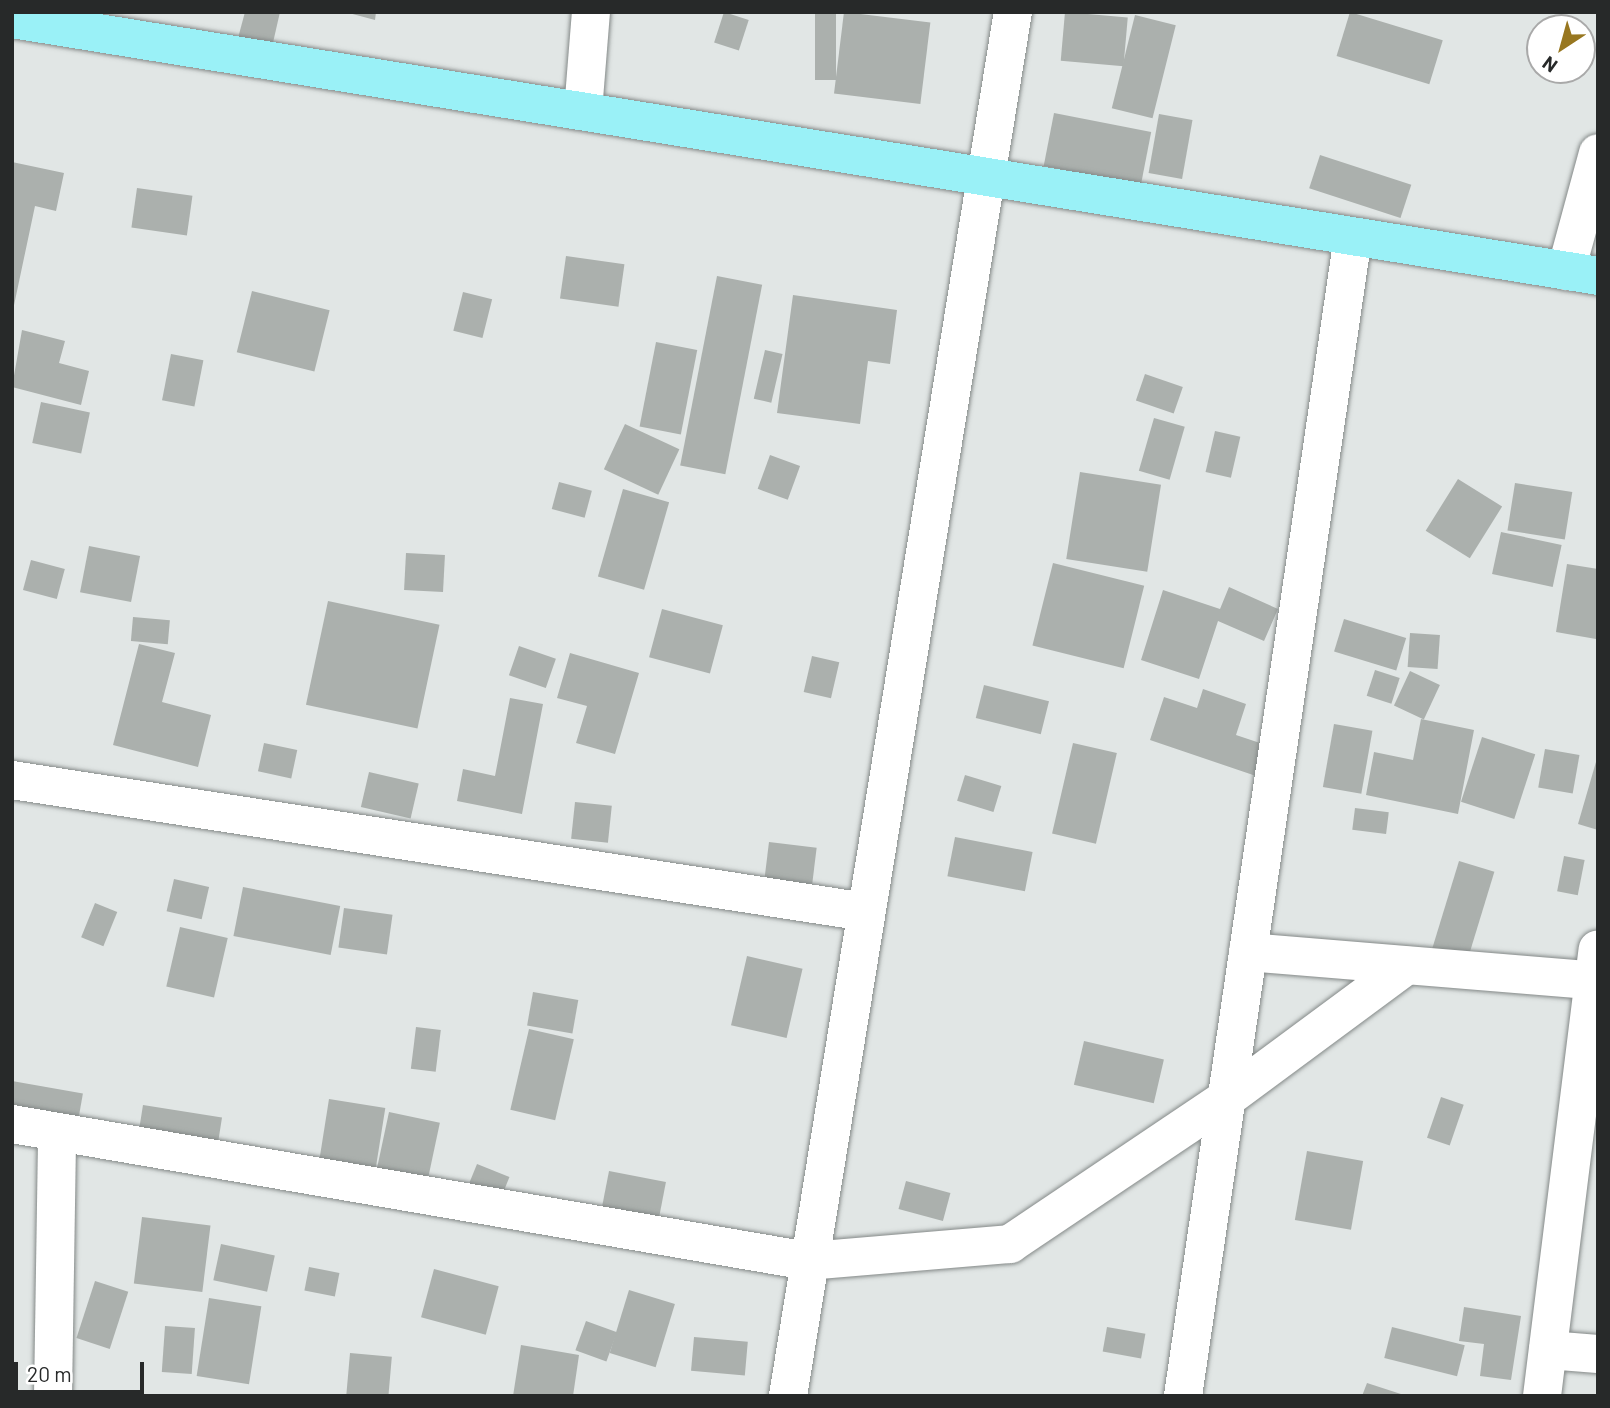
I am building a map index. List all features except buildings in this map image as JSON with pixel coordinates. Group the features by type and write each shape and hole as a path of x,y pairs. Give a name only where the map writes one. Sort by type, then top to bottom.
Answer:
{"main road":[{"path":"12,19 1582,273"}],"street":[{"path":"583,111 591,12"},
{"path":"788,1396 984,176 1013,12"},
{"path":"1582,273 1598,153"},
{"path":"1183,1396 1353,236"},
{"path":"12,780 866,912"},
{"path":"1248,952 1406,965 1596,970 1542,1396"},
{"path":"12,1124 808,1261 1010,1244 1226,1099 1406,965"},
{"path":"53,1396 57,1132"},
{"path":"1548,1350 1598,1354"}]}
